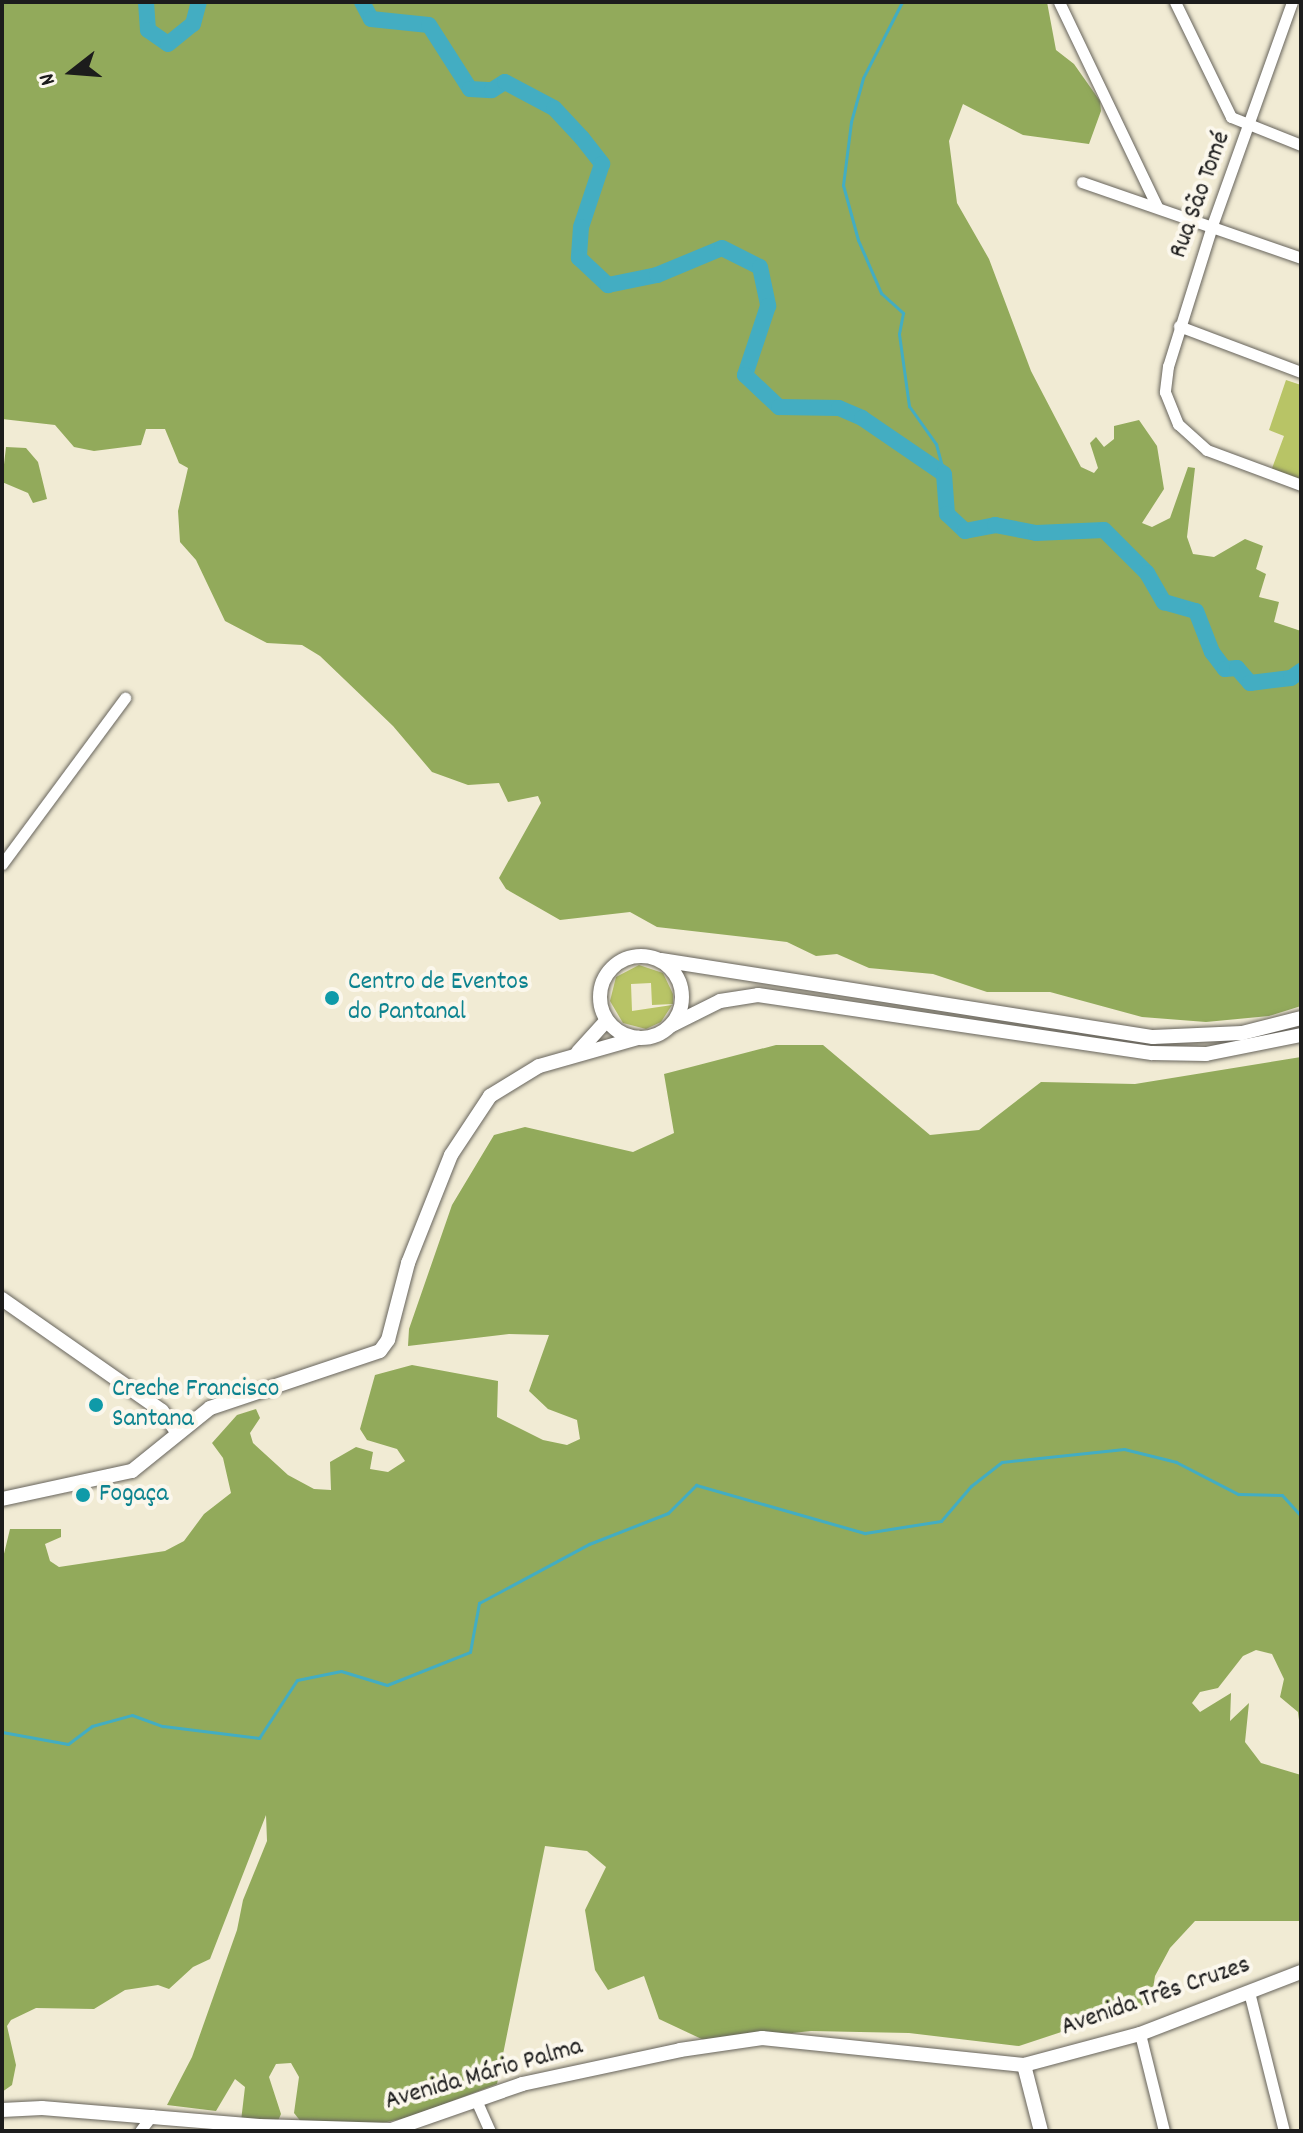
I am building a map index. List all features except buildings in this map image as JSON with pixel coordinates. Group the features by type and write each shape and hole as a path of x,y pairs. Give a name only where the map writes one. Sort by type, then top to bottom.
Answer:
{"main road":[{"path":"638,1038 619,1032 607,1020 599,998 608,971 632,956 1153,1037 1242,1033 1301,1018"},
{"path":"661,960 675,973 682,991 680,1010 670,1026"},
{"path":"2,1499 132,1471 200,1414 380,1351 388,1340 431,1205 469,1123 513,1078 573,1055 638,1038 720,1001 758,995 1152,1053 1221,1052 1301,1035"},
{"path":"573,1055 607,1020"},
{"path":"2,1299 162,1411 178,1433"},
{"path":"162,1411 200,1414"},
{"name":"Avenida Três Cruzes","path":"1024,2065 1140,2034 1301,1972"},
{"name":"Avenida Mário Palma","path":"2,2110 42,2108 152,2115 257,2129 392,2131 476,2100 599,2066 762,2038 1024,2065"},
{"path":"1024,2065 1041,2131"}],"street":[{"path":"1059,2 1157,207"},
{"path":"1175,2 1231,117 1301,145"},
{"path":"1292,2 1301,15"},
{"name":"Rua São Tomé","path":"1292,2 1212,226 1165,377 1168,405 1178,424 1207,450 1301,485"},
{"path":"1082,182 1301,258"},
{"path":"1179,326 1301,372"},
{"path":"2,864 125,698"},
{"path":"1249,1992 1284,2131"},
{"path":"1140,2034 1164,2131"},
{"path":"476,2100 490,2131"},
{"path":"140,2131 152,2115"}],"green space":[{"path":"2,2 1047,2 1056,50 1074,64 1100,101 1101,111 1089,144 1023,135 963,104 949,141 957,203 989,259 1031,371 1081,467 1094,473 1098,468 1090,443 1096,437 1104,447 1114,439 1114,426 1139,420 1157,446 1164,489 1142,523 1152,527 1170,518 1188,467 1195,468 1187,537 1193,554 1214,557 1245,539 1263,546 1256,569 1266,574 1259,597 1279,602 1274,622 1301,631 1301,1006 1269,1016 1206,1022 1142,1017 1050,992 987,992 933,974 869,968 837,954 816,956 787,942 657,927 630,912 560,920 506,889 499,878 541,803 538,796 508,802 499,783 468,785 432,772 393,726 320,656 302,645 267,643 225,621 196,560 180,542 178,511 188,468 179,463 165,429 146,429 141,445 94,451 74,447 55,425 2,419"},
{"path":"1286,380 1301,385 1301,481 1271,471 1284,436 1269,430"},
{"path":"6,447 26,448 38,462 47,499 33,503 28,493 2,482"},
{"path":"639,965 663,973 673,994 673,1004 652,1005 651,983 631,984 632,1011 672,1005 661,1022 646,1029 623,1023 610,1001 616,977"},
{"path":"776,1045 823,1045 930,1135 979,1130 1041,1082 1135,1084 1301,1057 1301,1736 1298,1712 1280,1697 1284,1679 1272,1654 1256,1650 1243,1656 1218,1688 1200,1692 1192,1703 1200,1712 1231,1693 1230,1721 1249,1703 1245,1742 1261,1763 1301,1775 1301,1921 1195,1921 1170,1948 1155,1976 1152,1996 1143,2005 1019,2046 909,2033 811,2031 708,2042 659,2019 644,1976 608,1990 595,1970 585,1910 606,1867 587,1851 545,1846 497,2084 410,2117 373,2125 302,2123 294,2113 299,2077 291,2063 276,2064 269,2077 281,2114 277,2123 241,2121 245,2087 235,2079 216,2111 167,2105 192,2057 237,1930 243,1900 267,1841 266,1815 210,1959 193,1967 169,1989 158,1985 125,1990 94,2009 36,2008 11,2020 7,2026 16,2065 12,2085 2,2092 2,1562 10,1529 61,1529 61,1537 45,1544 50,1561 59,1567 165,1551 184,1541 204,1514 231,1493 223,1458 212,1443 237,1415 256,1409 260,1418 250,1433 253,1443 288,1475 314,1489 331,1490 330,1462 356,1447 373,1452 370,1469 388,1472 405,1461 397,1449 367,1440 360,1429 375,1375 412,1365 498,1381 497,1417 543,1440 567,1445 580,1439 577,1420 548,1409 529,1391 549,1335 509,1334 408,1346 409,1329 452,1205 494,1135 525,1127 633,1152 674,1133 664,1074"}],"waterway":[{"path":"146,2 148,30 168,44 193,24 199,2"},
{"path":"362,2 371,19 429,25 470,89 492,90 505,82 554,108 582,138 602,164 581,227 579,258 608,285 657,275 722,248 760,267 768,306 745,375 779,407 839,408 862,418 944,474 947,514 965,531 995,525 1036,533 1104,530 1147,573 1164,602 1196,611 1212,652 1225,669 1237,668 1250,683 1291,678 1301,671"},
{"path":"902,2 863,78 851,122 843,185 858,240 881,293 903,313 899,334 909,406 936,444 944,474"},
{"path":"2,1732 68,1744 92,1726 132,1715 163,1726 259,1738 297,1680 341,1671 387,1685 470,1652 479,1603 589,1544 668,1513 696,1485 865,1533 941,1521 971,1486 1002,1462 1124,1449 1176,1462 1238,1494 1282,1495 1301,1516"}],"place":[{"name":"Centro de Eventos do Pantanal","path":"332,998"},
{"name":"Creche Francisco Santana","path":"96,1405"},
{"name":"Fogaça","path":"83,1495"}]}
